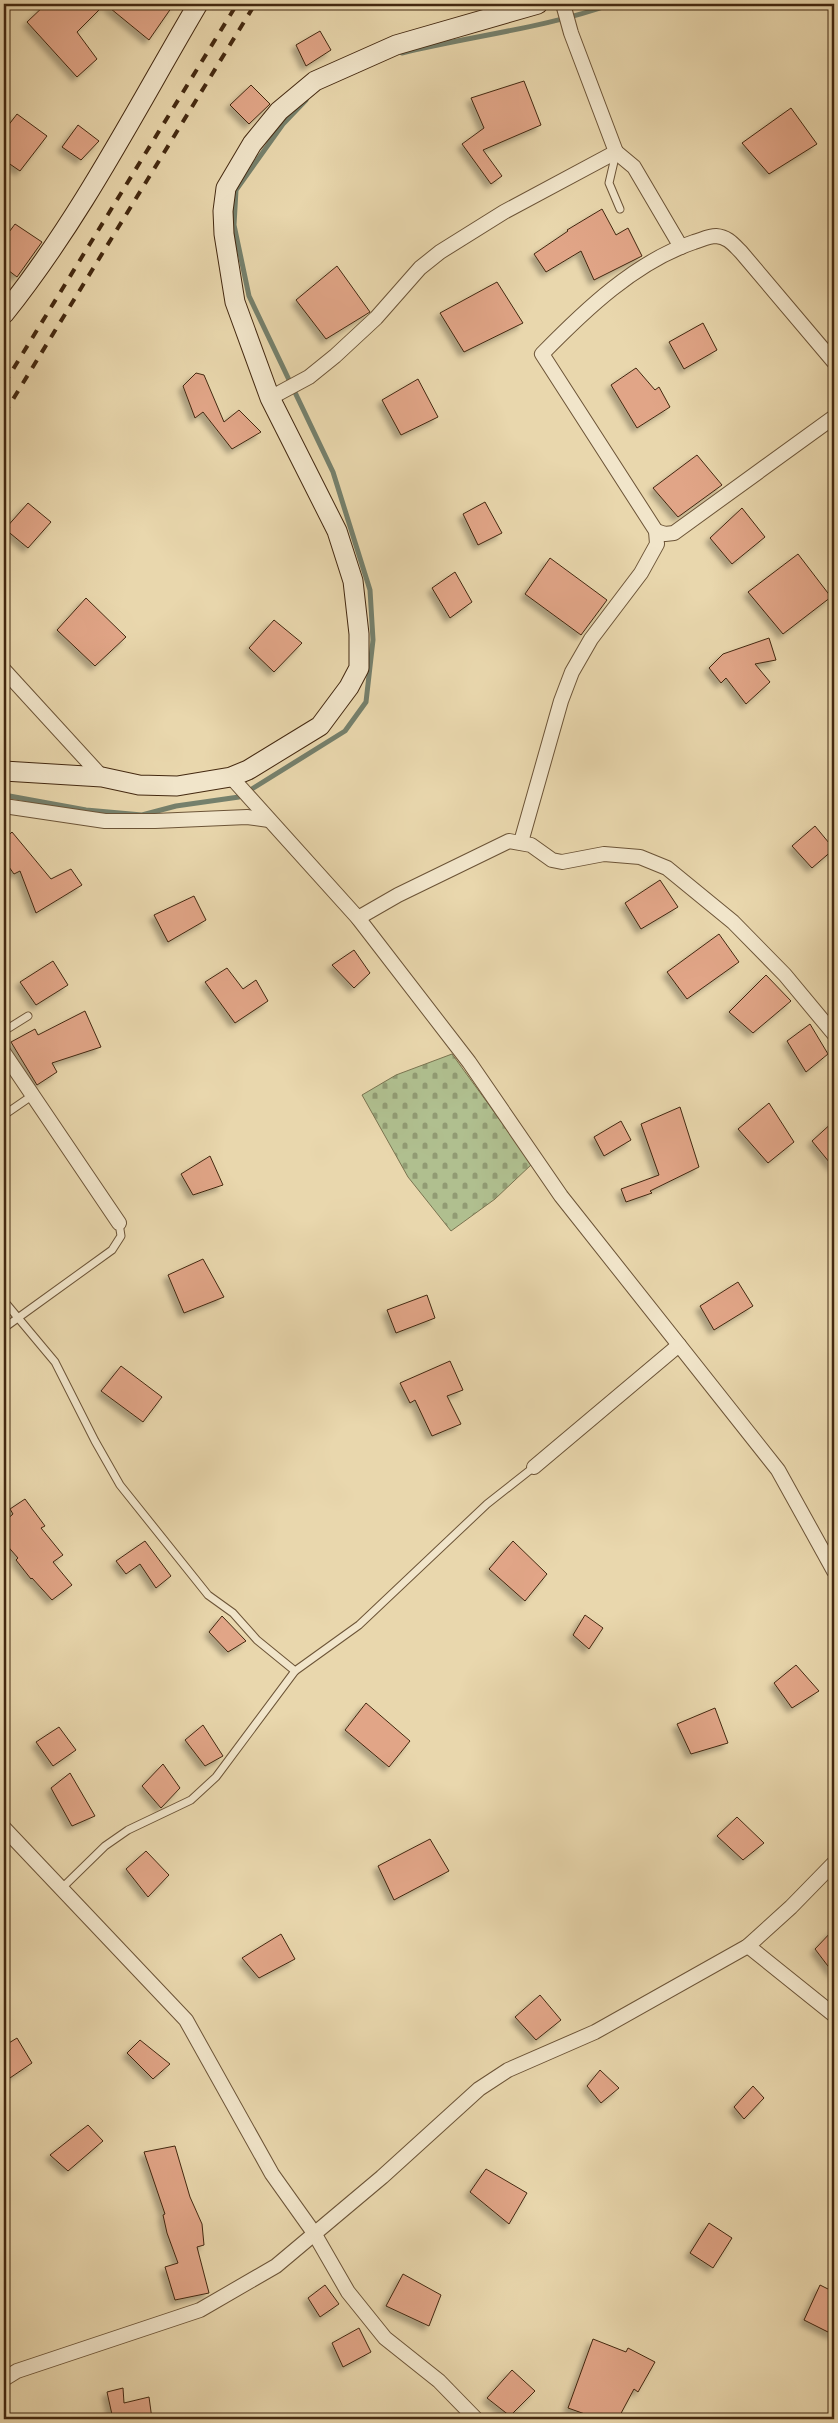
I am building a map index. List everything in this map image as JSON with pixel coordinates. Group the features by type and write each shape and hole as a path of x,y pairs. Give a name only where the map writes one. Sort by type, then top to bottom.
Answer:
{"street":[{"path":"4,314 35,275 93,188 198,4"},
{"path":"4,771 102,777 139,785 177,786 236,782 248,770 320,726 349,687 359,668 359,634 353,581 337,531 235,302 224,234 223,211 226,188 252,144 279,111 315,81 396,45 538,4"},
{"path":"564,6 572,33 616,152 634,167 655,199 681,247"},
{"path":"276,394 309,377 364,330 404,284 440,252 504,212 616,152"},
{"path":"521,842 561,701 572,672 591,639 641,573 657,544 656,531 542,354 580,315 629,278 668,253 714,236 727,238 741,252 834,362"},
{"path":"656,531 665,534 674,533 834,417"},
{"path":"4,670 102,777"},
{"path":"236,782 358,918 469,1062 561,1196 778,1470 834,1571"},
{"path":"4,806 105,821 155,821 264,815"},
{"path":"358,918 398,895 509,841 531,845 552,860 562,862 614,853 640,857 666,868 733,922 785,975 834,1034"},
{"path":"4,1053 118,1223"},
{"path":"534,1467 679,1345"},
{"path":"4,1828 186,2020 272,2174 314,2234 348,2292 385,2338 439,2381 476,2419"},
{"path":"4,2379 17,2371 200,2310 276,2266 382,2177 479,2089 508,2070 595,2032 748,1946 791,1908 834,1863"},
{"path":"748,1946 834,2015"}],"lane":[{"path":"616,152 609,183 620,209"},
{"path":"4,1031 28,1016"},
{"path":"4,1115 32,1095"},
{"path":"4,1328 112,1250 121,1236 118,1223"},
{"path":"4,1301 17,1319 55,1362 94,1441 120,1485 208,1595 233,1612 257,1640 295,1671"},
{"path":"62,1888 105,1846 128,1830 191,1800 216,1777 295,1671 358,1625 487,1504 534,1467"}],"green space":[{"path":"452,1054 532,1164 495,1199 451,1231 408,1177 362,1095 396,1075"}],"building":[{"path":"46,4 105,4 77,32 97,59 77,77 27,22"},
{"path":"105,4 174,4 149,40"},
{"path":"320,31 331,50 306,66 296,45"},
{"path":"524,81 541,125 483,150 502,176 491,184 462,144 484,128 471,98"},
{"path":"251,85 270,104 249,124 230,105"},
{"path":"791,108 817,144 769,174 742,143"},
{"path":"17,114 47,136 20,171 4,160 4,131"},
{"path":"78,125 99,141 81,160 62,147"},
{"path":"602,209 616,235 628,228 642,256 594,280 581,251 546,272 534,254 567,230"},
{"path":"15,224 42,242 17,277 4,267 4,239"},
{"path":"337,266 370,312 326,339 296,300"},
{"path":"497,282 523,323 464,352 440,313"},
{"path":"703,323 717,350 684,369 669,342"},
{"path":"636,368 655,390 659,387 670,407 637,428 611,385"},
{"path":"196,373 204,375 224,422 239,410 261,432 232,449 203,412 195,418 183,386"},
{"path":"418,379 438,417 401,435 382,400"},
{"path":"697,455 722,485 678,517 653,488"},
{"path":"485,502 502,533 478,545 463,514"},
{"path":"28,503 51,522 28,548 5,529"},
{"path":"742,508 765,537 732,564 710,538"},
{"path":"798,554 831,597 783,634 748,592"},
{"path":"550,558 607,600 581,635 525,594"},
{"path":"455,572 472,602 450,618 432,588"},
{"path":"86,598 126,637 95,666 57,630"},
{"path":"274,620 302,643 274,672 249,648"},
{"path":"769,638 776,660 755,664 770,682 746,704 726,678 721,683 709,668 723,654"},
{"path":"815,826 834,849 812,868 792,846"},
{"path":"12,832 51,879 71,869 82,885 36,913 20,871 14,874 4,860 4,840"},
{"path":"660,880 678,907 641,929 625,903"},
{"path":"194,896 206,920 168,942 154,915"},
{"path":"719,934 739,962 687,999 667,972"},
{"path":"354,950 370,973 354,988 332,965"},
{"path":"53,961 68,985 36,1005 20,982"},
{"path":"227,968 243,989 256,980 268,1001 235,1023 205,982"},
{"path":"766,975 791,1001 753,1033 729,1012"},
{"path":"85,1011 101,1047 52,1063 57,1072 37,1085 11,1042 35,1029 38,1035"},
{"path":"810,1024 828,1054 806,1072 787,1041"},
{"path":"769,1103 794,1142 768,1163 738,1129"},
{"path":"680,1107 699,1167 650,1191 652,1193 626,1202 621,1189 659,1175 641,1124"},
{"path":"621,1121 631,1140 604,1156 594,1137"},
{"path":"834,1121 834,1168 812,1141"},
{"path":"210,1156 223,1185 193,1195 181,1174"},
{"path":"203,1259 224,1297 184,1313 168,1275"},
{"path":"738,1282 753,1306 714,1330 700,1306"},
{"path":"427,1295 435,1318 396,1333 387,1310"},
{"path":"450,1361 463,1390 447,1396 461,1424 432,1436 415,1400 410,1403 400,1383"},
{"path":"121,1366 162,1397 143,1422 101,1391"},
{"path":"25,1499 45,1526 41,1528 63,1555 53,1562 72,1585 52,1600 31,1579 16,1560 18,1558 4,1542 4,1522 13,1514 10,1509"},
{"path":"145,1541 171,1576 156,1588 140,1564 126,1574 116,1561"},
{"path":"513,1541 547,1574 525,1601 489,1569"},
{"path":"585,1615 603,1628 589,1649 573,1635"},
{"path":"222,1616 246,1641 228,1652 209,1632"},
{"path":"796,1665 819,1691 792,1708 774,1683"},
{"path":"366,1703 410,1741 389,1767 345,1730"},
{"path":"715,1708 728,1743 691,1754 677,1724"},
{"path":"203,1725 223,1756 205,1766 185,1740"},
{"path":"59,1727 76,1750 53,1766 36,1742"},
{"path":"163,1764 180,1788 161,1808 142,1786"},
{"path":"70,1773 95,1816 72,1826 51,1788"},
{"path":"737,1817 764,1843 743,1860 717,1836"},
{"path":"430,1839 449,1871 394,1900 378,1866"},
{"path":"146,1851 169,1875 148,1897 126,1869"},
{"path":"834,1929 834,1974 815,1949"},
{"path":"281,1934 295,1959 259,1978 242,1958"},
{"path":"540,1995 561,2020 536,2040 515,2017"},
{"path":"17,2038 32,2063 4,2082 4,2046"},
{"path":"140,2040 170,2064 153,2079 127,2053"},
{"path":"600,2070 619,2088 601,2103 587,2086"},
{"path":"753,2086 764,2098 744,2119 734,2107"},
{"path":"88,2125 103,2141 68,2171 50,2155"},
{"path":"175,2146 190,2197 202,2224 204,2245 197,2247 209,2293 175,2300 165,2267 178,2263 167,2233 163,2215 165,2214 144,2152"},
{"path":"486,2169 527,2193 509,2224 470,2192"},
{"path":"709,2223 732,2238 713,2268 690,2253"},
{"path":"403,2274 441,2295 429,2326 386,2306"},
{"path":"325,2285 339,2304 320,2317 308,2298"},
{"path":"820,2285 834,2292 834,2335 804,2320"},
{"path":"359,2328 371,2352 343,2367 332,2343"},
{"path":"593,2339 626,2352 628,2348 655,2362 638,2392 634,2389 618,2419 599,2419 568,2408"},
{"path":"512,2370 535,2391 510,2416 487,2398"},
{"path":"123,2388 124,2403 149,2397 152,2419 113,2419 107,2392"}],"waterway":[{"path":"402,53 534,26 612,4"},
{"path":"4,795 86,810 142,815 176,806 239,797 345,731 366,702 373,640 370,590 333,472 249,296 234,225 236,190 283,124 306,100"}],"railway":[{"path":"4,384 237,4"},
{"path":"4,414 255,4"}]}
